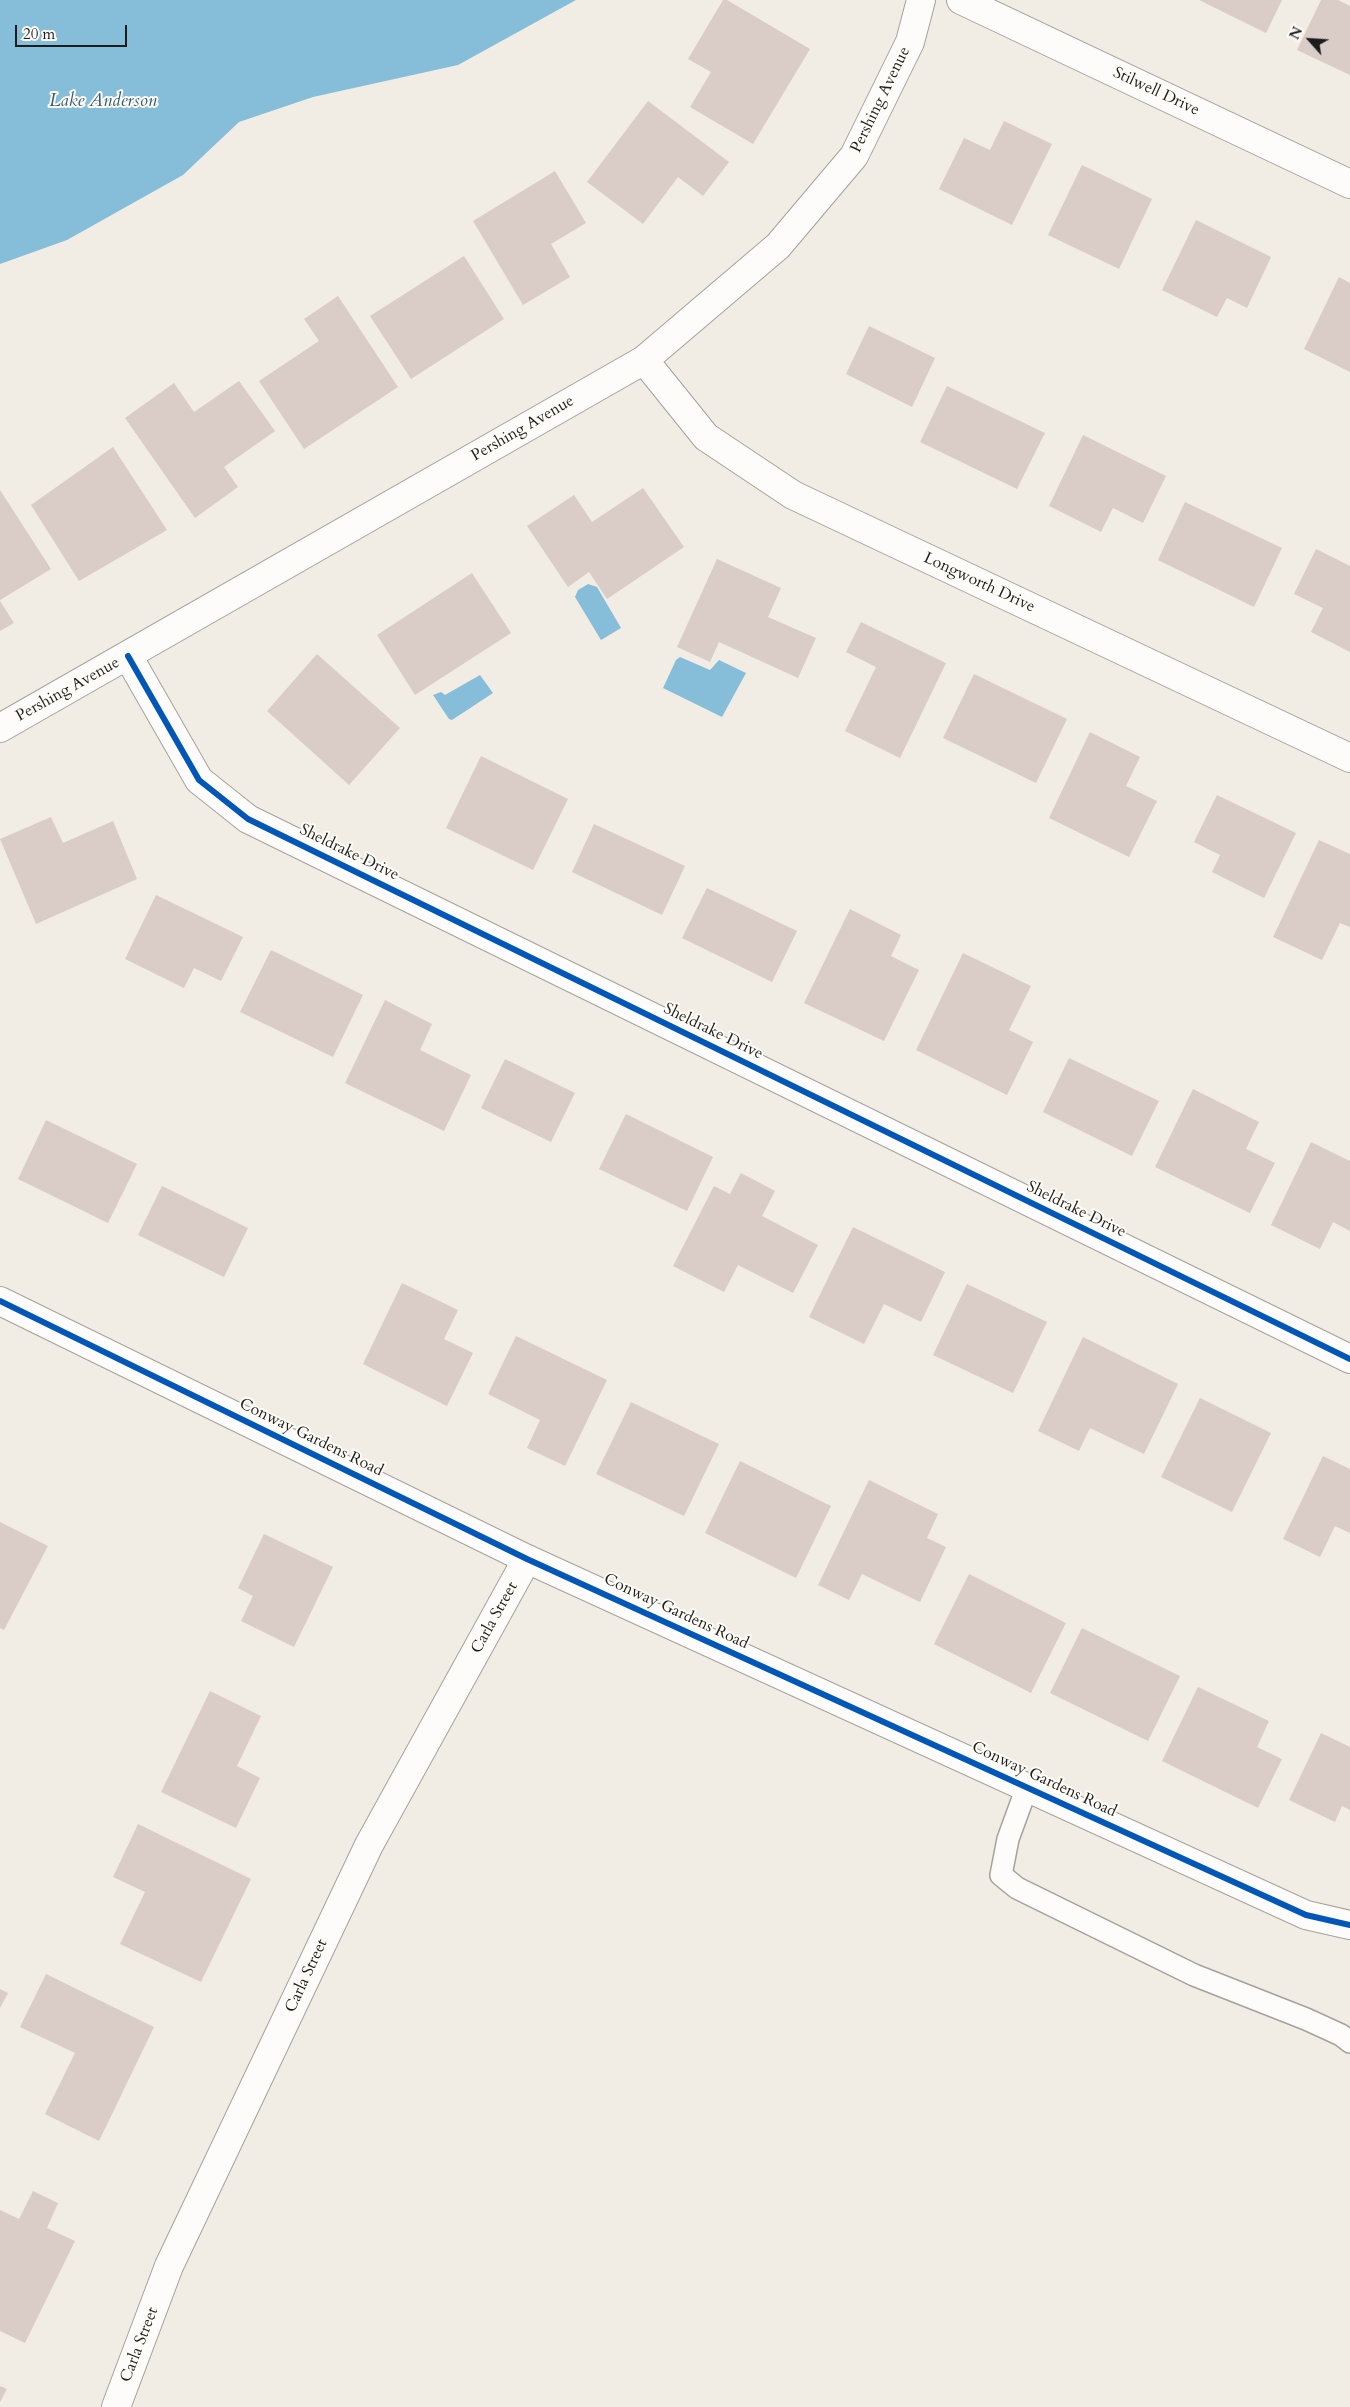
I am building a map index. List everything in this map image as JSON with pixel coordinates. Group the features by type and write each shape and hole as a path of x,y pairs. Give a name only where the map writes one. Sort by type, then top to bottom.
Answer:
{"street":[{"name":"Pershing Avenue","path":"0,728 644,360 778,246 854,156 910,42 921,0"},
{"name":"Stilwell Drive","path":"961,0 1350,184"},
{"name":"Longworth Drive","path":"644,360 706,437 793,495 1350,758"},
{"name":"Sheldrake Drive","path":"128,656 199,780 248,819 1350,1359"},
{"name":"Conway Gardens Road","path":"0,1301 527,1560 1306,1914 1350,1925"},
{"name":"Carla Street","path":"116,2407 170,2266 370,1844 527,1560"}],"lane":[{"path":"1027,1787 1008,1839 1001,1875 1017,1888 1194,1975 1306,2019 1341,2035 1350,2042"}],"water":[{"name":"Lake Anderson","path":"0,0 576,0 458,65 313,97 239,122 183,175 67,240 0,264"},
{"path":"588,584 597,587 621,628 601,640 575,597 578,590"},
{"path":"680,657 710,670 719,660 746,673 722,717 663,688 676,660"},
{"path":"480,675 493,693 452,720 449,719 433,695 441,692 445,695"}],"building":[{"path":"723,0 727,0 810,49 753,144 690,107 711,72 688,59"},
{"path":"1199,0 1282,0 1266,33"},
{"path":"1321,0 1338,0 1350,6 1350,75 1297,50"},
{"path":"648,101 729,162 703,196 678,177 643,224 587,182"},
{"path":"1004,121 1052,144 1012,225 939,189 964,138 990,150"},
{"path":"1082,165 1152,199 1119,269 1048,235"},
{"path":"555,171 586,223 551,244 570,277 523,305 473,221"},
{"path":"1196,220 1271,257 1247,308 1227,298 1217,317 1162,290"},
{"path":"464,256 504,319 411,379 370,316"},
{"path":"1339,277 1350,283 1350,372 1304,349"},
{"path":"338,296 398,387 304,449 259,381 319,341 304,319"},
{"path":"869,326 935,358 912,407 846,374"},
{"path":"239,381 275,431 224,467 238,487 195,518 125,418 174,383 194,412"},
{"path":"947,386 1045,433 1017,489 920,442"},
{"path":"1083,435 1166,476 1143,523 1113,508 1101,532 1049,506"},
{"path":"113,447 167,530 79,581 31,505"},
{"path":"643,488 684,547 607,599 589,572 568,587 527,526 574,495 592,522"},
{"path":"0,490 51,569 0,600"},
{"path":"1185,502 1282,548 1254,607 1158,560"},
{"path":"1316,549 1350,566 1350,652 1311,632 1323,608 1294,594"},
{"path":"717,559 781,588 768,617 816,638 798,678 719,642 710,662 677,647"},
{"path":"472,573 511,633 415,695 377,635"},
{"path":"0,601 14,623 0,631"},
{"path":"861,622 946,663 900,758 845,731 876,667 846,652"},
{"path":"317,654 400,728 349,785 267,711"},
{"path":"974,674 1067,719 1036,783 943,738"},
{"path":"1090,732 1140,757 1126,786 1157,801 1129,857 1049,818"},
{"path":"481,756 568,799 533,870 446,828"},
{"path":"1217,795 1296,833 1264,898 1212,872 1220,855 1194,842"},
{"path":"51,817 63,843 113,821 137,879 36,924 0,839"},
{"path":"594,824 685,866 662,915 572,872"},
{"path":"1319,840 1350,854 1350,927 1340,923 1322,960 1273,937"},
{"path":"707,888 797,931 772,982 682,938"},
{"path":"156,895 243,937 221,981 194,968 184,988 125,959"},
{"path":"850,909 901,935 891,956 919,970 884,1041 804,1003"},
{"path":"271,950 363,995 333,1057 240,1012"},
{"path":"963,953 1031,986 1009,1030 1033,1042 1007,1095 916,1050"},
{"path":"385,1000 432,1024 420,1050 471,1075 444,1131 345,1083"},
{"path":"1069,1058 1159,1101 1132,1156 1043,1112"},
{"path":"505,1059 575,1093 551,1142 481,1108"},
{"path":"1193,1089 1259,1122 1246,1149 1275,1163 1250,1213 1155,1167"},
{"path":"626,1114 713,1157 687,1211 599,1169"},
{"path":"46,1120 137,1164 108,1223 18,1179"},
{"path":"1311,1142 1350,1161 1350,1231 1333,1222 1320,1249 1271,1225"},
{"path":"741,1173 775,1191 762,1216 818,1245 793,1293 738,1265 724,1292 673,1266 714,1186 730,1194"},
{"path":"162,1186 248,1228 224,1277 138,1235"},
{"path":"853,1227 945,1272 921,1322 884,1304 864,1344 809,1317"},
{"path":"402,1283 458,1310 444,1339 473,1353 447,1406 363,1364"},
{"path":"967,1284 1047,1322 1013,1393 933,1355"},
{"path":"516,1336 607,1380 565,1466 527,1448 540,1420 488,1394"},
{"path":"1083,1337 1178,1384 1144,1454 1090,1428 1079,1451 1038,1431"},
{"path":"1200,1398 1271,1433 1232,1512 1161,1477"},
{"path":"631,1402 719,1444 684,1516 596,1474"},
{"path":"1323,1456 1350,1469 1350,1533 1335,1526 1320,1557 1283,1539"},
{"path":"740,1461 831,1506 796,1578 705,1533"},
{"path":"869,1480 938,1514 927,1538 946,1547 920,1602 862,1574 849,1600 818,1585"},
{"path":"0,1522 48,1546 4,1630 0,1628"},
{"path":"264,1534 333,1567 294,1647 241,1621 253,1596 238,1588"},
{"path":"969,1574 1066,1623 1031,1693 934,1644"},
{"path":"1082,1628 1180,1676 1148,1741 1050,1693"},
{"path":"1198,1687 1269,1721 1257,1747 1282,1759 1258,1808 1162,1761"},
{"path":"210,1691 261,1716 237,1766 260,1778 236,1828 161,1792"},
{"path":"1321,1733 1350,1747 1350,1810 1342,1806 1335,1822 1289,1800"},
{"path":"138,1824 251,1879 201,1982 120,1944 145,1892 113,1877"},
{"path":"46,1974 154,2027 99,2141 45,2114 75,2053 20,2027"},
{"path":"0,1989 8,1993 0,2008"},
{"path":"33,2191 58,2203 47,2228 75,2241 25,2343 0,2331 0,2210 19,2219"},
{"path":"0,2386 7,2389 0,2402"}],"cycle path":[{"path":"128,656 199,780 248,819 1350,1359"},
{"path":"0,1301 527,1559 1306,1915 1350,1925"}]}
